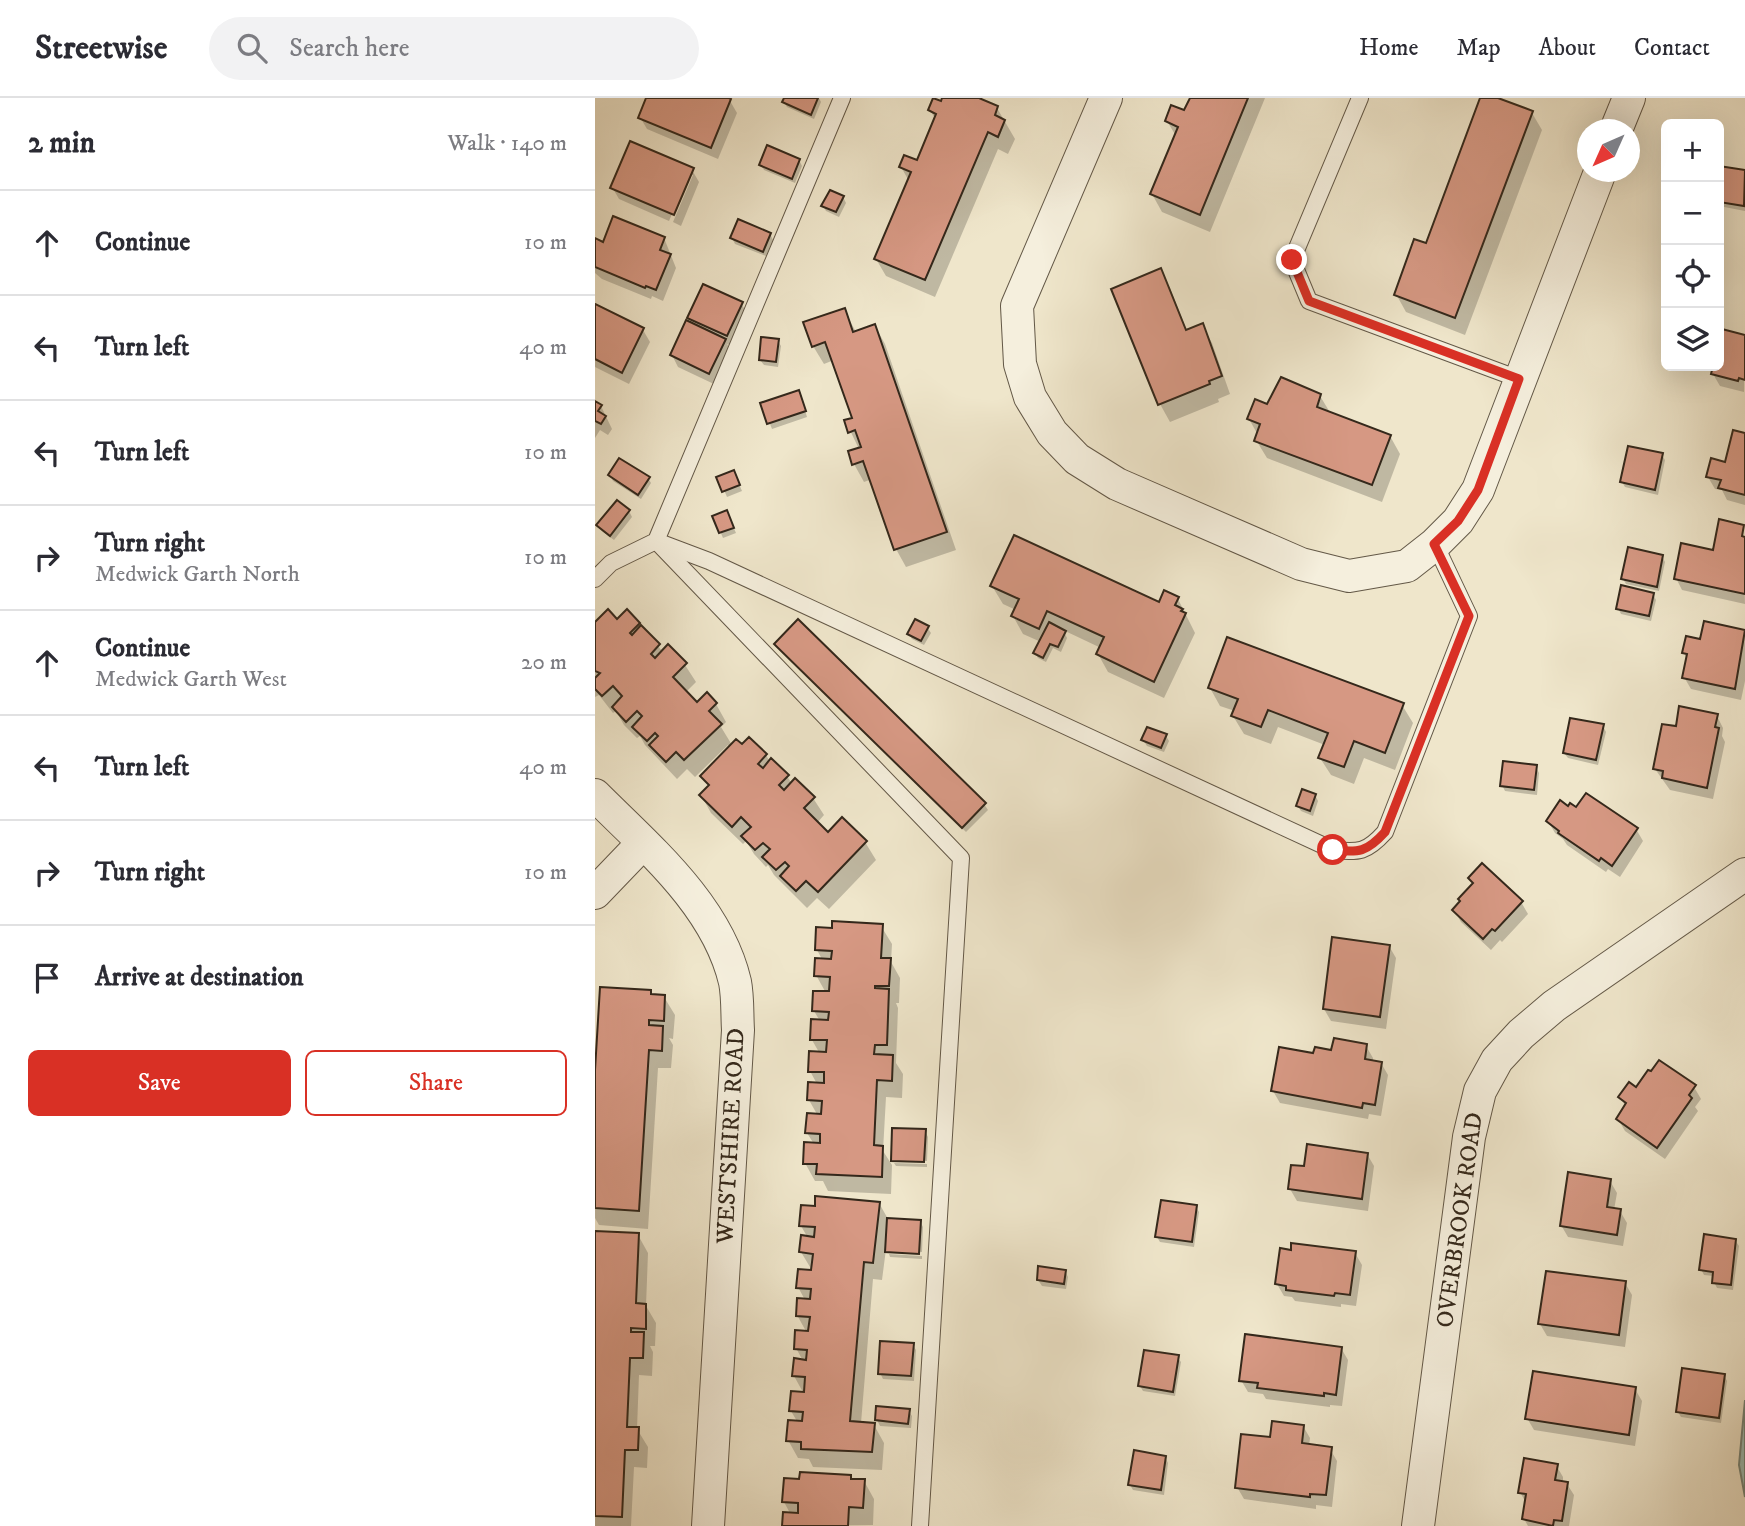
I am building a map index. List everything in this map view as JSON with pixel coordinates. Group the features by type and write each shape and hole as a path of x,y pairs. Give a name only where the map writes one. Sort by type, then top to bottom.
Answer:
{"street":[{"path":"1105,98 1017,306 1020,364 1030,397 1052,433 1077,459 1117,484 1301,564 1349,576 1407,566 1458,521 1478,490 1596,182"},
{"path":"1620,119 1629,98"},
{"name":"WESTSHIRE ROAD","path":"595,795 695,900 721,942 735,983 738,1030 708,1526"},
{"path":"595,893 643,844"},
{"name":"OVERBROOK ROAD","path":"1418,1526 1469,1137 1480,1091 1497,1060 1521,1034 1554,1006 1745,874"}],"lane":[{"path":"595,579 611,563 656,541 842,98"},
{"path":"1360,98 1292,260 1309,301 1519,379"},
{"path":"656,541 709,561 1333,850 1354,852 1372,846 1385,832 1469,616 1434,544"},
{"path":"656,541 961,858 920,1526"}],"water":[{"path":"1745,1400 1745,1497 1739,1465"}],"building":[{"path":"646,98 731,99 711,148 638,118"},
{"path":"784,98 818,98 811,115 782,102"},
{"path":"933,98 941,101 942,98 979,98 998,106 995,115 1005,120 998,137 988,132 925,280 874,259 911,172 899,167 904,155 917,160 936,114 928,110"},
{"path":"1190,98 1248,98 1200,215 1150,194 1178,127 1165,121 1171,105 1184,110"},
{"path":"1480,98 1498,98 1533,111 1455,318 1394,295 1414,239 1426,243"},
{"path":"630,141 694,168 674,215 610,188"},
{"path":"767,145 800,159 792,179 759,165"},
{"path":"1724,167 1745,170 1744,206 1724,203"},
{"path":"830,190 844,196 836,212 821,206"},
{"path":"613,216 665,237 660,250 671,254 656,290 595,267 595,238 603,242"},
{"path":"738,219 771,233 763,252 730,238"},
{"path":"1161,268 1186,330 1203,323 1222,376 1209,381 1210,384 1158,405 1111,289"},
{"path":"703,284 743,302 727,336 687,318"},
{"path":"595,304 644,328 622,373 595,359"},
{"path":"845,308 853,332 875,324 947,532 894,550 863,461 852,465 848,451 861,447 855,430 848,433 844,420 852,418 825,342 812,347 803,322"},
{"path":"686,320 726,339 709,374 670,355"},
{"path":"1724,330 1745,335 1745,380 1739,378 1738,381 1711,374 1712,371 1724,371"},
{"path":"761,337 779,339 776,362 759,360"},
{"path":"1281,377 1321,394 1317,407 1391,435 1372,485 1254,441 1260,424 1247,419 1255,399 1267,404"},
{"path":"799,390 806,411 767,424 760,403"},
{"path":"595,401 602,405 598,411 606,416 601,424 595,421"},
{"path":"1733,430 1745,433 1745,495 1718,488 1721,480 1706,477 1711,458 1725,462"},
{"path":"1628,446 1663,453 1655,490 1620,482"},
{"path":"619,458 650,477 638,495 608,475"},
{"path":"734,470 740,485 722,492 716,477"},
{"path":"617,500 630,510 610,536 596,525"},
{"path":"727,510 734,528 719,533 712,516"},
{"path":"1719,519 1744,525 1742,536 1745,537 1745,594 1674,579 1681,543 1713,550"},
{"path":"1014,535 1159,602 1164,590 1179,597 1175,605 1186,613 1154,682 1096,654 1104,637 1047,611 1039,629 1011,616 1019,599 990,586"},
{"path":"1628,547 1663,555 1657,587 1621,579"},
{"path":"1621,585 1654,593 1649,616 1616,609"},
{"path":"608,609 617,619 627,609 640,623 630,633 632,635 641,625 660,644 651,654 655,658 668,644 687,663 673,677 697,702 707,692 717,703 709,711 722,724 684,760 676,752 666,762 649,745 658,736 655,733 647,741 632,727 642,716 637,711 626,722 612,707 622,696 613,686 602,696 595,689 595,678 600,673 595,671 595,622"},
{"path":"798,619 986,803 962,828 774,644"},
{"path":"915,619 929,626 921,641 907,634"},
{"path":"1704,621 1745,630 1735,689 1682,678 1687,654 1682,653 1686,636 1700,639"},
{"path":"1049,622 1066,631 1058,647 1050,644 1043,658 1033,653"},
{"path":"1227,637 1404,703 1385,753 1354,741 1344,767 1318,758 1328,733 1268,710 1261,727 1231,716 1238,699 1208,688"},
{"path":"1679,706 1718,714 1715,727 1719,728 1707,788 1662,778 1663,771 1653,769 1662,724 1676,726"},
{"path":"1570,718 1604,724 1596,760 1563,753"},
{"path":"1147,727 1167,734 1161,748 1141,740"},
{"path":"749,737 767,754 758,764 763,768 771,758 789,775 779,785 784,790 795,778 815,797 804,808 828,832 842,817 867,841 818,892 806,881 796,891 780,876 789,866 785,862 776,870 762,857 770,849 763,843 755,850 741,836 751,827 741,817 732,827 699,795 709,785 700,776 736,739 742,744"},
{"path":"1503,761 1537,765 1534,790 1500,786"},
{"path":"1302,789 1316,794 1310,811 1296,806"},
{"path":"1586,793 1638,828 1612,866 1601,858 1599,861 1558,833 1559,831 1546,821 1560,800 1568,806 1570,803 1576,807"},
{"path":"1482,863 1523,901 1495,931 1492,929 1483,939 1452,910 1473,883 1468,878"},
{"path":"832,921 883,924 881,958 891,958 889,986 875,986 889,989 887,1045 875,1045 874,1054 893,1055 892,1081 877,1080 874,1145 883,1146 882,1177 816,1174 817,1164 803,1164 804,1142 820,1143 820,1134 805,1133 807,1113 821,1114 822,1101 807,1100 808,1082 824,1083 824,1072 808,1072 809,1051 826,1052 827,1040 810,1040 811,1019 828,1020 829,1012 812,1011 813,991 829,991 830,977 814,976 815,958 831,959 832,951 815,950 816,927 832,928"},
{"path":"1332,937 1390,945 1380,1017 1323,1009"},
{"path":"600,987 651,990 651,994 665,995 664,1021 649,1020 649,1025 663,1026 662,1051 649,1050 639,1211 595,1208 595,1070"},
{"path":"1334,1038 1367,1044 1365,1059 1382,1062 1375,1105 1363,1103 1362,1108 1271,1091 1279,1047 1313,1053 1315,1047 1331,1050"},
{"path":"1659,1060 1696,1085 1689,1095 1692,1098 1657,1148 1616,1119 1626,1103 1618,1097 1629,1082 1636,1087"},
{"path":"892,1128 926,1129 924,1162 891,1161"},
{"path":"1307,1144 1368,1153 1362,1199 1288,1189 1291,1165 1304,1166"},
{"path":"1568,1172 1611,1179 1607,1207 1621,1209 1617,1235 1560,1226"},
{"path":"815,1196 880,1202 873,1263 864,1262 850,1421 875,1423 872,1452 801,1449 801,1442 786,1441 788,1420 802,1421 803,1412 789,1411 791,1391 804,1392 805,1377 792,1376 794,1358 806,1360 807,1350 794,1349 795,1330 808,1331 810,1317 796,1316 797,1298 810,1299 811,1289 796,1288 798,1269 811,1270 813,1254 799,1252 801,1235 814,1237 815,1227 799,1226 801,1205 815,1206"},
{"path":"1161,1200 1197,1205 1192,1242 1155,1237"},
{"path":"887,1218 921,1220 919,1254 885,1252"},
{"path":"595,1231 639,1233 636,1303 646,1304 646,1329 631,1328 631,1332 644,1332 643,1358 630,1358 627,1427 639,1427 638,1450 625,1450 622,1517 595,1516"},
{"path":"1704,1234 1736,1239 1731,1285 1712,1283 1713,1272 1699,1270"},
{"path":"1291,1243 1356,1251 1350,1295 1335,1293 1334,1296 1286,1290 1286,1286 1275,1284 1280,1248 1291,1250"},
{"path":"1038,1266 1066,1270 1064,1284 1037,1280"},
{"path":"1546,1271 1626,1281 1619,1335 1538,1324"},
{"path":"1245,1334 1342,1347 1336,1395 1257,1388 1258,1383 1239,1381"},
{"path":"880,1341 914,1343 911,1376 878,1374"},
{"path":"1144,1350 1179,1355 1173,1392 1138,1386"},
{"path":"1682,1368 1725,1374 1719,1418 1676,1412"},
{"path":"1533,1371 1636,1387 1629,1435 1525,1419"},
{"path":"876,1406 910,1409 908,1424 875,1420"},
{"path":"1272,1421 1304,1425 1302,1443 1332,1447 1326,1495 1310,1494 1310,1497 1235,1488 1241,1434 1270,1437"},
{"path":"1134,1450 1166,1456 1161,1490 1128,1485"},
{"path":"1524,1458 1558,1464 1555,1480 1568,1482 1562,1521 1554,1520 1553,1526 1522,1519 1526,1494 1518,1493"},
{"path":"800,1472 851,1475 851,1479 865,1479 863,1508 849,1507 848,1526 782,1526 783,1512 798,1513 798,1503 782,1502 784,1478 799,1479"}],"route":[{"path":"1292,260 1309,301 1519,379 1478,490 1458,521 1434,544 1469,616 1385,832 1372,846 1354,852 1333,850"}]}
